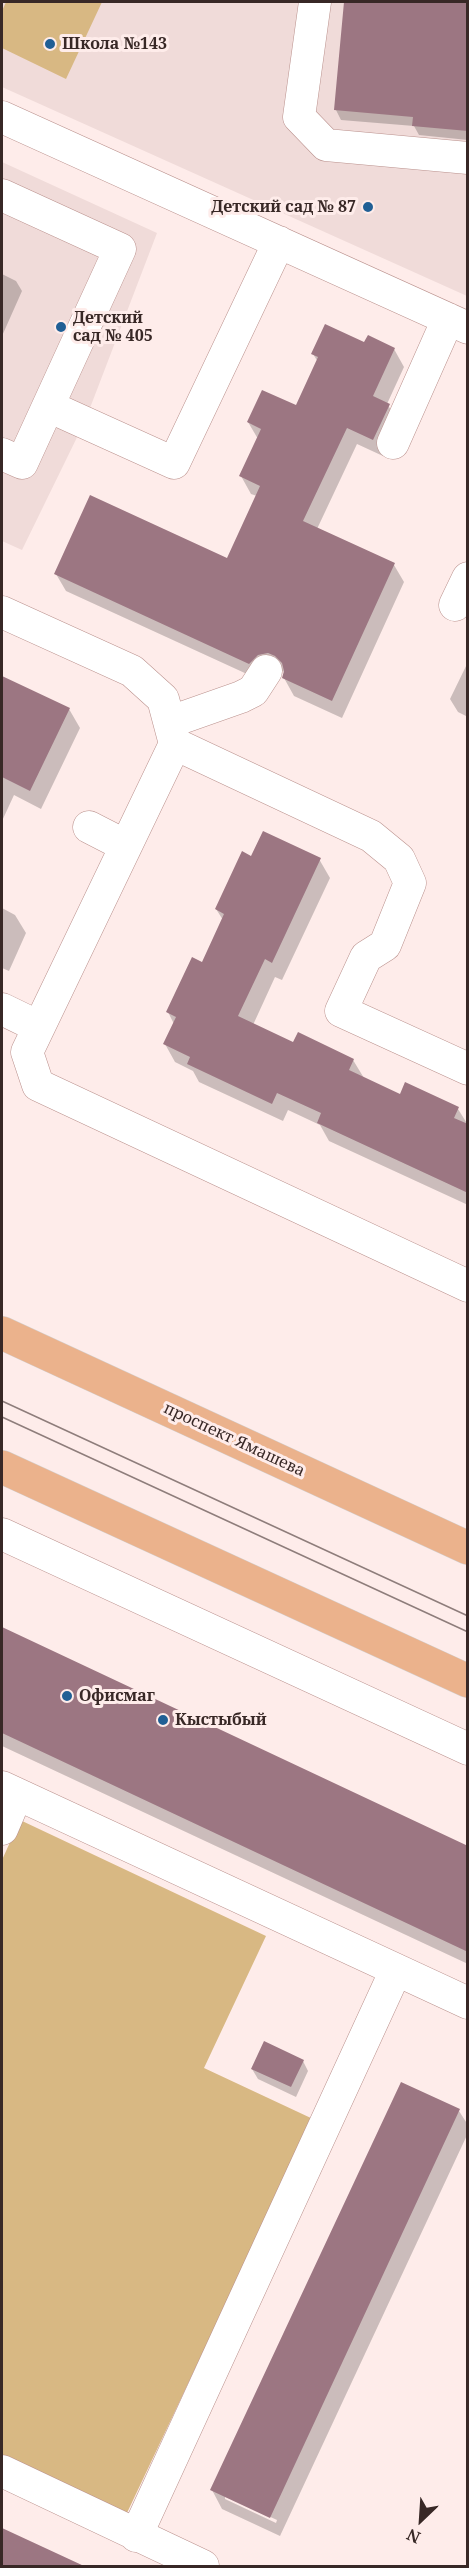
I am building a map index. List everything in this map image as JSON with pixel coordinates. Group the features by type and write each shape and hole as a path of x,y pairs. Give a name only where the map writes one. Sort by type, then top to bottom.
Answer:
{"main road":[{"name":"проспект Ямашева","path":"2,1333 468,1548"},
{"path":"2,1467 468,1681"}],"lane":[{"path":"315,2 299,117 326,145 468,158"},
{"path":"2,117 458,323 393,443"},
{"path":"2,195 120,249 21,463 2,454"},
{"path":"48,406 174,463 279,242"},
{"path":"2,612 132,671 163,699 172,733 126,846 27,1052 38,1085 468,1286"},
{"path":"172,733 253,691 266,671"},
{"path":"172,733 372,836 399,859 410,883 386,945 366,957 342,1011 468,1069"},
{"path":"89,827 126,846"},
{"path":"2,1010 39,1027"},
{"path":"2,1534 468,1749"},
{"path":"2,1829 9,1791 468,2003"},
{"path":"136,2536 396,1970"},
{"path":"2,2471 203,2566"}],"shaded area":[{"name":"Детский сад № 87","path":"2,2 467,2 467,296 2,87"},
{"path":"6,2 102,2 66,79 2,48 2,11"},
{"name":"Детский сад № 405","path":"2,162 157,233 85,421 22,550 2,541"},
{"path":"20,1820 266,1936 204,2068 313,2119 126,2515 2,2457 2,1860"}],"building":[{"path":"344,2 468,2 468,131 412,126 413,117 334,110"},
{"path":"325,324 364,342 368,335 395,348 373,396 390,404 373,440 347,428 303,521 395,563 332,701 282,678 284,671 282,663 275,656 268,653 258,655 249,664 54,574 90,495 227,558 260,486 239,476 261,429 247,422 262,390 296,405 318,357 311,354"},
{"path":"2,676 70,708 30,791 2,777"},
{"path":"263,831 321,858 272,963 265,959 238,1016 293,1042 298,1032 354,1059 349,1070 400,1094 405,1082 459,1107 454,1118 468,1124 468,1193 317,1123 321,1113 277,1093 272,1104 187,1064 190,1057 163,1044 176,1017 166,1012 192,957 202,962 224,914 215,909 242,851 251,856"},
{"path":"2,1627 468,1846 468,1952 2,1733"},
{"path":"264,2041 304,2060 291,2087 251,2069"},
{"path":"401,2082 460,2109 270,2518 210,2490"},
{"path":"2,2528 84,2566 2,2566"}],"tram line":[{"path":"2,1401 468,1616"},
{"path":"2,1417 468,1632"}],"place":[{"name":"Школа №143","path":"50,44"},
{"name":"Детский сад № 87","path":"368,207"},
{"name":"Детский сад № 405","path":"61,327"},
{"name":"Офисмаг","path":"67,1696"},
{"name":"Кыстыбый","path":"163,1720"}]}
